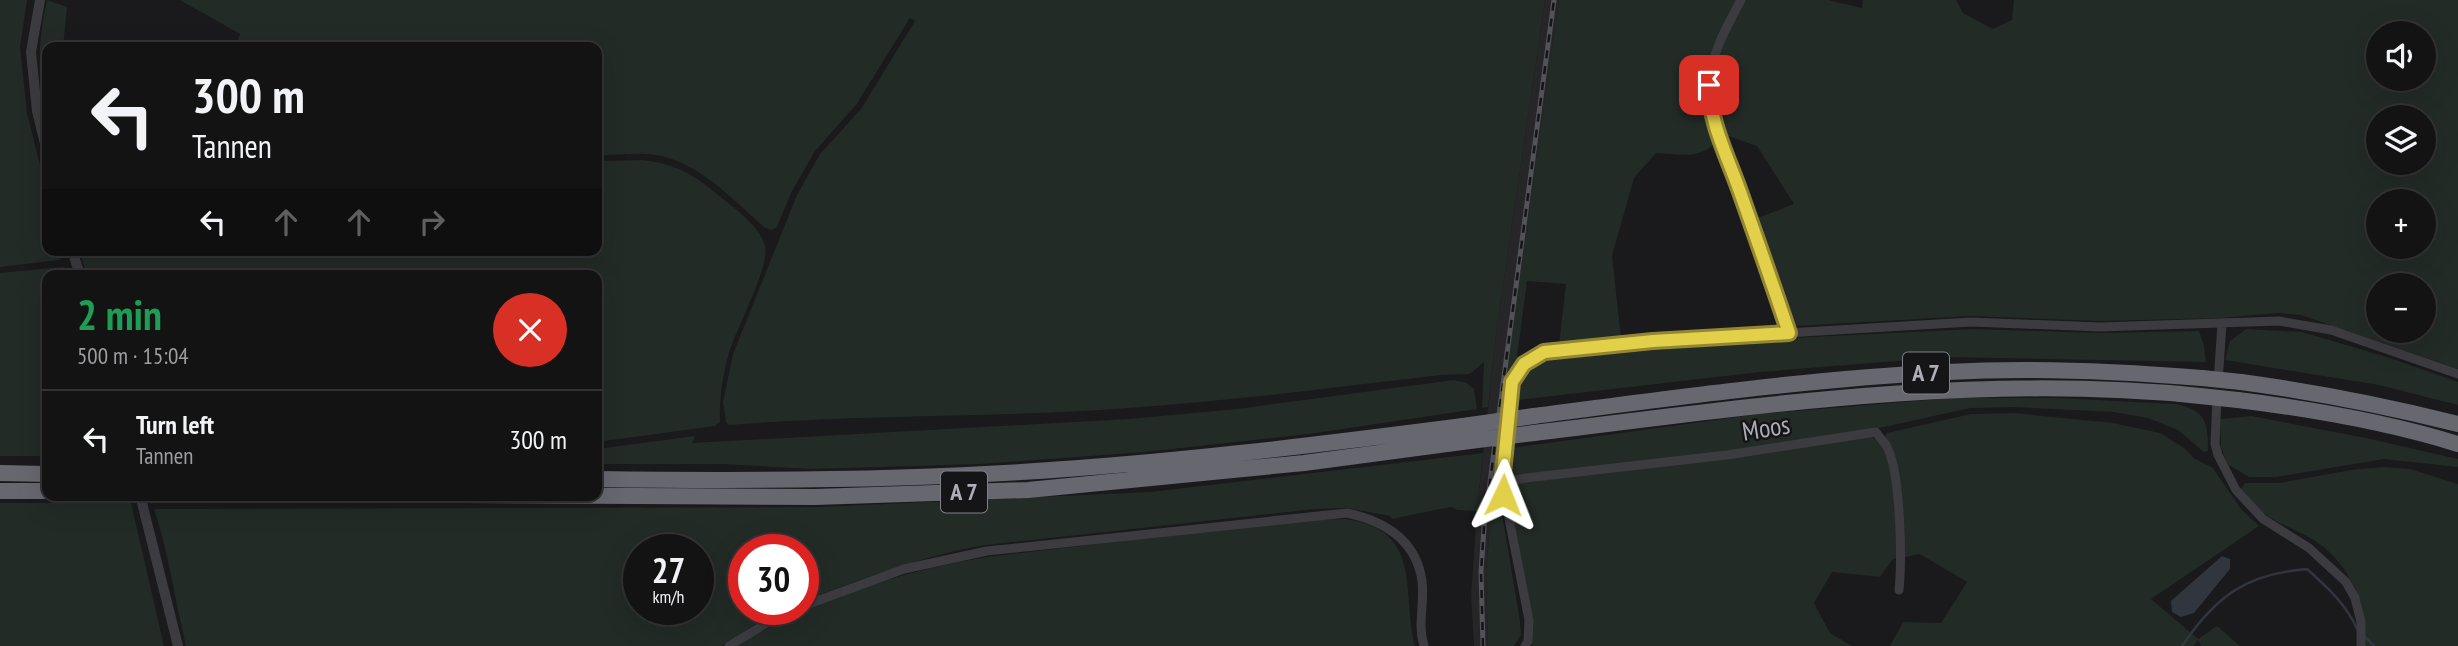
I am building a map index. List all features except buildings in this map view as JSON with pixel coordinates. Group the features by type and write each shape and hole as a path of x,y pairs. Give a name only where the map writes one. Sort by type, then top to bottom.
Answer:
{"highway":[{"name":"A 7","path":"602,496 815,497 1028,490 1227,471 1463,434 1534,416 1757,387 1949,372 2057,370 2202,378 2376,404 2458,424"},
{"name":"A 7","path":"602,479 814,479 1019,472 1463,434 1534,433 1760,405 1949,389 2111,388 2238,400 2287,406 2368,422 2458,444"},
{"path":"0,473 42,474"},
{"path":"0,491 42,491"}],"street":[{"path":"40,0 32,52 37,111 42,132"},
{"path":"1741,0 1712,62 1710,106 1715,129 1738,185 1789,333"},
{"path":"1525,646 1528,641 1529,620 1502,483 1512,382 1524,364 1544,352 1653,341 1971,322 2100,327 2279,321 2331,330 2458,374"},
{"path":"2222,324 2214,425 2218,455 2246,503 2263,519 2309,548 2346,582 2355,598 2361,626 2361,646"},
{"name":"Moos","path":"1502,483 1727,455 1876,432 1887,446 1891,460 1901,548 1899,590"},
{"path":"141,501 178,646"},
{"path":"819,600 905,569 976,553 1347,513 1364,516 1393,530 1409,549 1422,582 1420,606 1424,646"},
{"path":"729,646 763,625"}],"shaded area":[{"path":"0,0 27,0 20,47 27,113 42,173 42,256 63,256 59,260 0,267"},
{"path":"47,0 67,7 64,42 42,42 42,98 40,62 41,31"},
{"path":"180,0 1545,0 1497,326 1488,407 1482,408 1484,362 1470,374 1167,405 729,425 726,422 723,402 733,354 797,195 820,154 861,109 915,21 910,18 856,105 815,151 791,193 777,227 771,230 764,227 728,194 687,165 656,155 602,155 602,42 237,42 240,34"},
{"path":"1545,0 1559,0 1497,451 1486,571 1488,646 1474,646 1471,596 1477,511 1497,326"},
{"path":"1559,0 1738,0 1709,61 1717,139 1705,151 1690,155 1656,153 1634,178 1612,256 1621,337 1559,345 1566,284 1527,281 1517,357 1527,354 1530,369 1545,360 1792,338 1972,329 2102,333 2199,331 2206,362 1947,357 1760,372 1517,400 1502,406"},
{"path":"1746,0 1828,0 1862,8 1863,0 1956,0 1963,13 1993,29 2012,20 2014,0 2458,0 2458,369 2382,343 2436,343 2436,273 2366,273 2366,337 2301,315 2279,313 2221,318 2099,321 1970,316 1796,326 1791,322 1768,263 1755,219 1794,204 1757,146 1720,133 1715,113 1713,95 1716,64 1727,34"},
{"path":"642,160 686,172 735,208 763,239 765,256 762,268 729,353 722,387 720,422 715,426 602,441 602,270 85,270 81,256 602,256 602,161"},
{"path":"63,267 66,270 42,270 42,456 0,456 0,273"},
{"path":"2246,329 2302,332 2458,382 2458,405 2379,385 2225,360 2230,341"},
{"path":"1454,380 1467,383 1474,389 1477,409 1309,434 1145,452 980,464 811,469 722,464 602,464 602,448 695,436 692,443 1129,419 1237,409"},
{"path":"1951,398 2057,398 2176,404 2194,410 2203,419 2208,451 2204,452 2178,430 2148,418 2113,412 2013,407 1970,408 1875,429 1726,452 1513,477 1507,475 1512,448 1759,414"},
{"path":"2013,413 2113,423 2160,433 2184,448 2195,459 2213,468 2241,509 2259,526 2151,599 2198,639 2217,626 2240,646 2201,646 2198,640 2194,646 1890,646 1903,622 1941,623 1967,582 1920,554 1905,557 1902,509 1884,438 1887,433 1971,414"},
{"path":"2251,416 2458,459 2458,467 2384,459 2276,477 2249,477 2227,464 2221,447 2220,419"},
{"path":"1870,436 1882,445 1891,470 1898,558 1893,559 1880,577 1832,572 1814,603 1830,633 1852,646 1532,646 1532,620 1508,494 1515,484"},
{"path":"1497,451 1499,496 1520,621 1521,635 1514,646 1488,646 1486,571"},
{"path":"1483,453 1477,511 1450,507 1392,519 1390,516 1347,508 1315,509 986,545 916,561 819,595 819,534 728,534 728,625 754,625 722,646 186,646 154,509 819,507 1150,492"},
{"path":"2383,467 2410,469 2458,484 2458,646 2365,646 2363,615 2354,585 2336,559 2312,539 2269,517 2240,490 2245,483 2279,483"},
{"path":"0,503 131,503 164,646 0,646"},
{"path":"1346,519 1371,525 1388,536 1398,550 1404,566 1415,646 737,646 776,625 819,625 819,604 922,570 987,557 1313,520"},
{"path":"2222,556 2230,559 2230,569 2194,613 2181,617 2172,612 2171,601"}],"waterway":[{"path":"2182,646 2207,614 2234,591 2267,576 2307,569 2342,604 2357,629"},
{"path":"2364,636 2374,646"}],"railway":[{"path":"1483,646 1481,572 1484,527 1554,0"}],"route":[{"path":"1503,495 1512,382 1524,364 1544,352 1653,341 1789,333 1738,185 1715,129 1709,85"}]}
